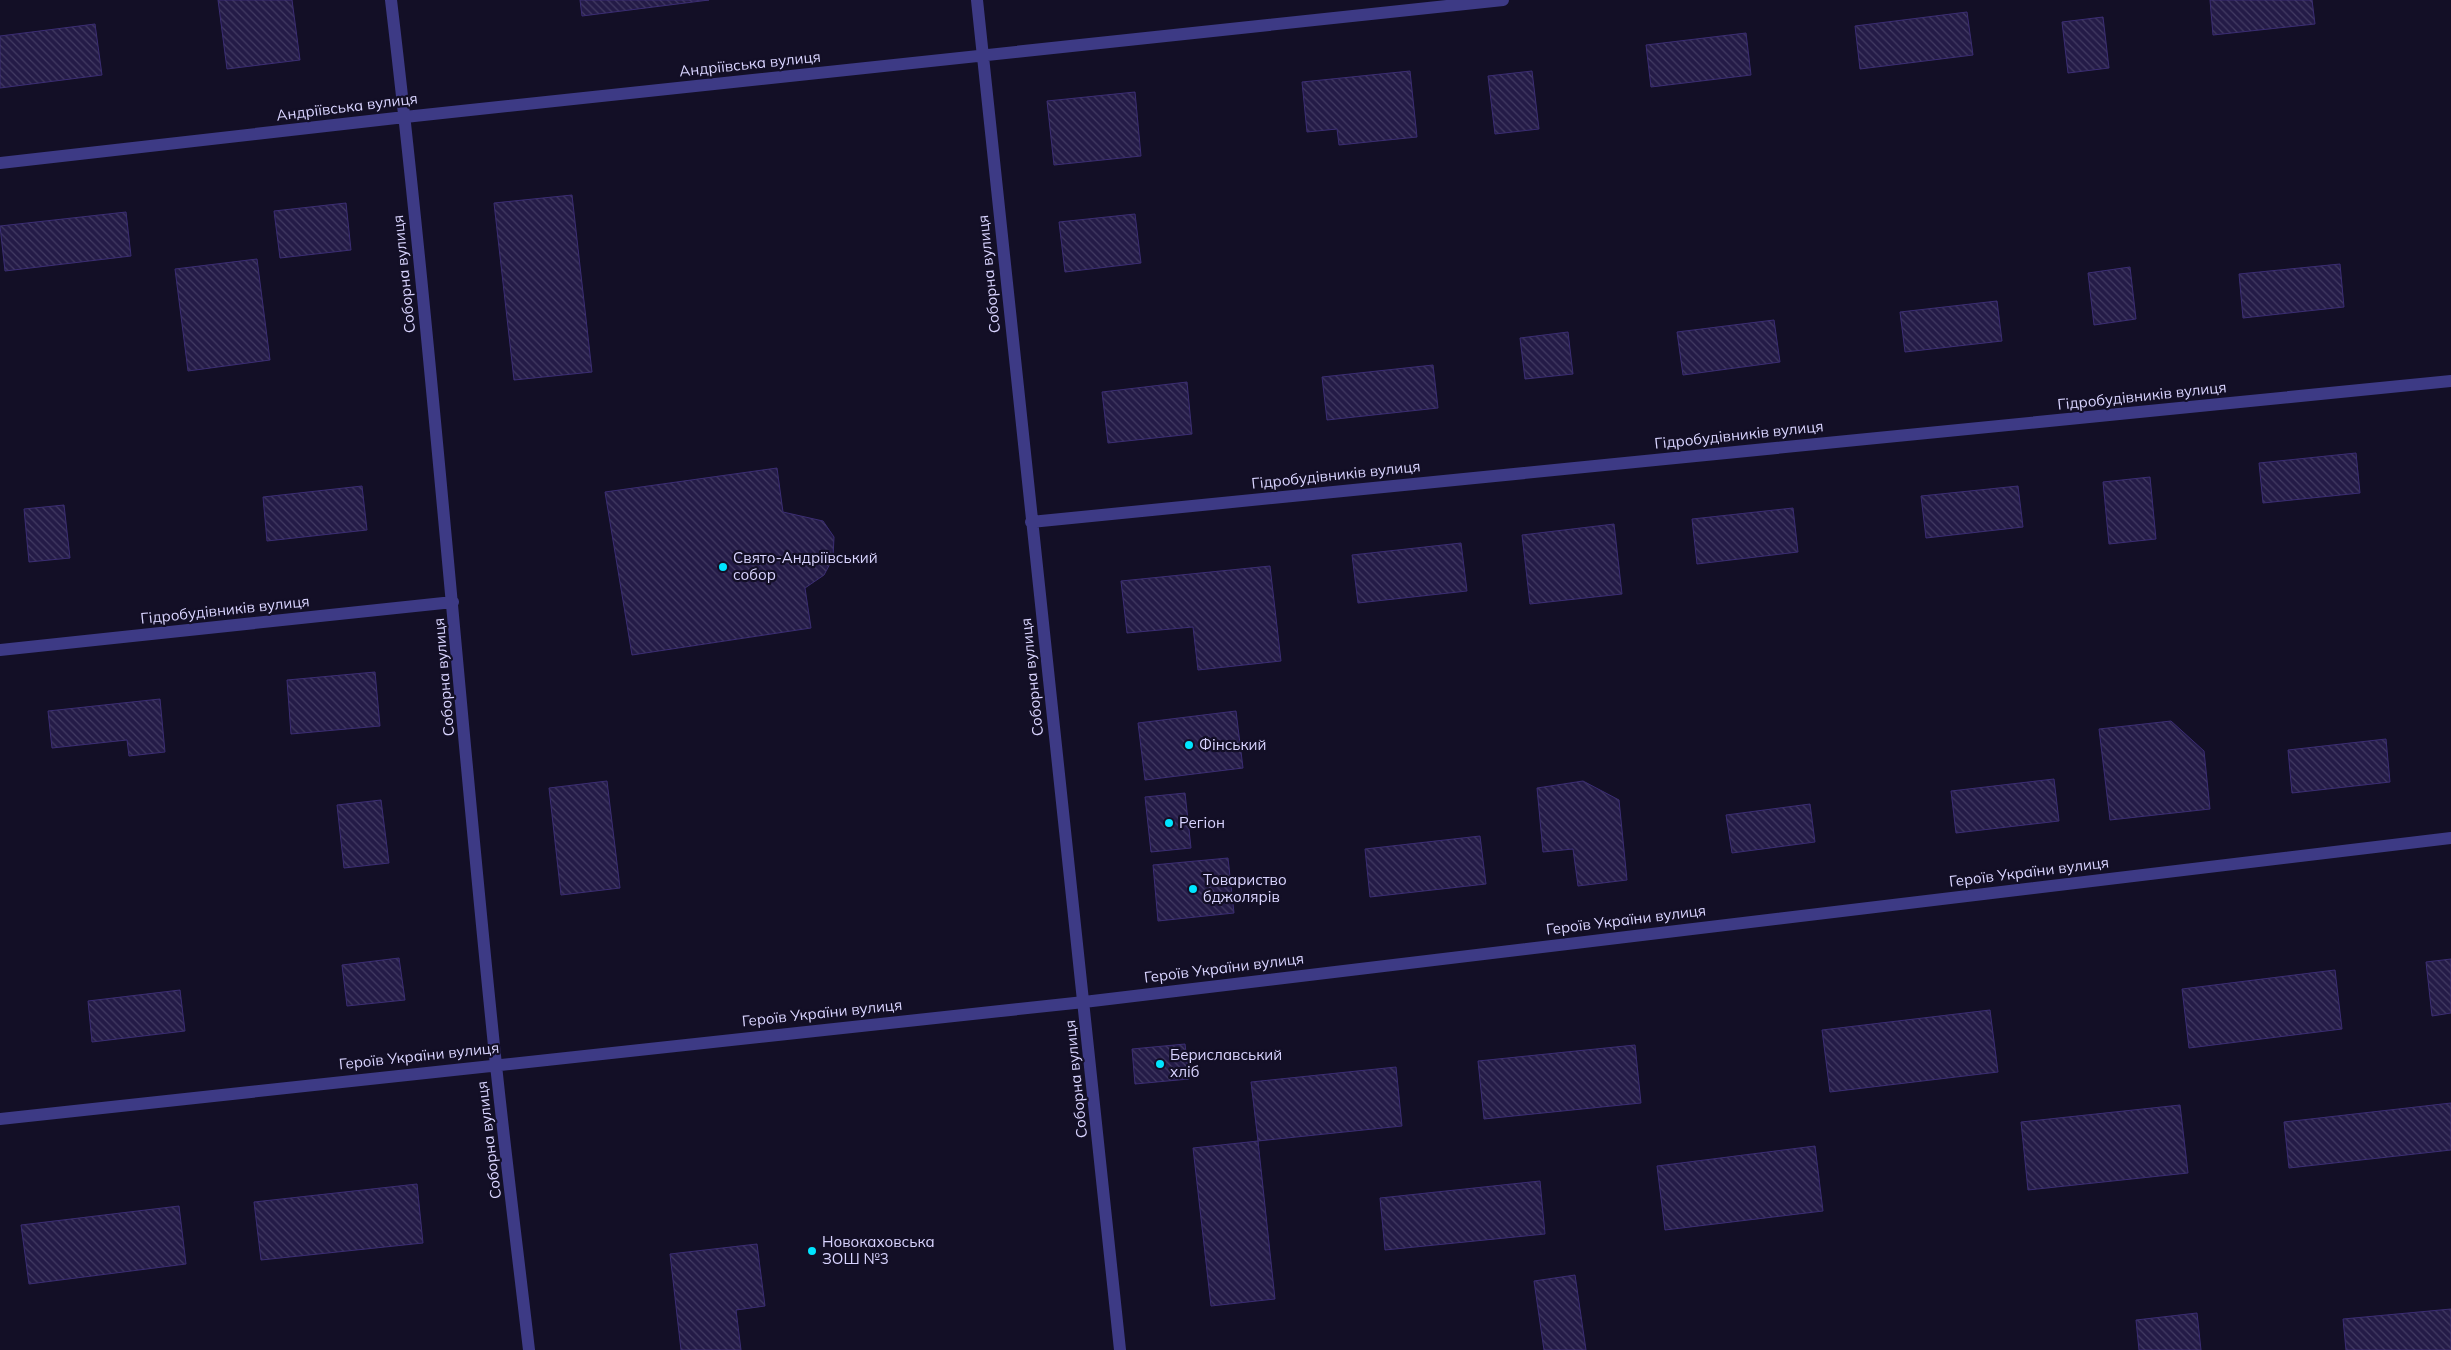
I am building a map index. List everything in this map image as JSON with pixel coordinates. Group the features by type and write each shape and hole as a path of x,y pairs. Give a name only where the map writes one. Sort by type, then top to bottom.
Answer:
{"street":[{"name":"Соборна вулиця","path":"391,0 405,116 453,602 496,1064 530,1350"},
{"name":"Соборна вулиця","path":"977,0 1120,1350"},
{"name":"Андріївська вулиця","path":"0,163 405,116 1503,0"},
{"name":"Гідробудівників вулиця","path":"1031,522 2451,381"},
{"name":"Гідробудівників вулиця","path":"0,650 453,602"},
{"name":"Героїв України вулиця","path":"0,1118 1084,1002 2451,838"}],"building":[{"path":"218,0 292,0 300,60 227,69"},
{"path":"580,0 709,0 582,16"},
{"path":"2210,0 2312,0 2315,24 2213,35"},
{"path":"1967,12 1973,55 1860,69 1855,26"},
{"path":"2103,17 2109,68 2068,73 2062,22"},
{"path":"95,24 102,75 0,88 0,36"},
{"path":"1746,33 1751,75 1651,87 1646,45"},
{"path":"1410,71 1417,137 1339,145 1337,129 1307,132 1302,82"},
{"path":"1532,71 1539,129 1495,134 1488,76"},
{"path":"1135,92 1141,156 1054,165 1047,101"},
{"path":"572,195 592,372 514,380 494,203"},
{"path":"346,203 351,250 280,258 274,211"},
{"path":"126,212 131,256 5,271 0,226"},
{"path":"1135,214 1141,263 1065,272 1059,222"},
{"path":"257,259 270,360 188,371 175,269"},
{"path":"2340,264 2344,307 2243,318 2239,274"},
{"path":"2130,267 2136,319 2094,325 2088,273"},
{"path":"1997,301 2002,341 1905,352 1900,312"},
{"path":"1774,320 1780,362 1683,375 1677,332"},
{"path":"1568,332 1573,374 1525,379 1520,338"},
{"path":"1433,365 1438,408 1327,420 1322,377"},
{"path":"1187,382 1192,434 1108,443 1102,392"},
{"path":"2356,453 2360,493 2263,503 2259,463"},
{"name":"Свято-Андріївський собор","path":"777,468 783,512 823,521 834,537 833,558 824,575 805,588 811,628 632,655 605,492"},
{"path":"2150,477 2156,539 2109,544 2103,482"},
{"path":"362,486 367,530 267,541 263,497"},
{"path":"2018,486 2023,527 1926,538 1921,496"},
{"path":"64,505 70,558 29,562 24,509"},
{"path":"1793,508 1798,552 1697,564 1692,519"},
{"path":"1614,524 1622,594 1530,604 1522,535"},
{"path":"1461,543 1467,591 1358,603 1352,555"},
{"path":"1270,566 1281,661 1198,670 1193,627 1127,633 1121,581"},
{"path":"375,672 380,726 291,734 287,680"},
{"path":"160,699 165,752 129,756 127,740 52,748 48,711"},
{"path":"1236,711 1243,768 1145,780 1138,723"},
{"path":"2171,721 2204,751 2210,809 2110,820 2099,729"},
{"path":"2386,739 2390,782 2292,793 2288,750"},
{"path":"2054,779 2059,821 1956,833 1951,791"},
{"path":"607,781 620,888 561,895 549,788"},
{"path":"1583,781 1619,800 1627,880 1578,886 1573,849 1543,852 1537,788"},
{"path":"1185,793 1191,848 1151,852 1145,797"},
{"path":"381,800 389,863 344,868 337,805"},
{"path":"1810,804 1815,842 1732,853 1726,815"},
{"path":"1480,836 1486,884 1370,897 1365,849"},
{"name":"Товариство бджолярів","path":"1228,858 1234,913 1158,921 1153,865"},
{"path":"399,958 405,1000 347,1006 342,965"},
{"path":"2451,959 2451,1013 2432,1016 2426,962"},
{"path":"2335,970 2342,1029 2189,1048 2182,989"},
{"path":"180,990 185,1031 92,1042 88,1001"},
{"path":"1990,1010 1998,1072 1830,1092 1822,1030"},
{"name":"Бериславський хліб","path":"1185,1044 1189,1079 1135,1084 1132,1049"},
{"path":"1635,1045 1641,1103 1484,1119 1478,1061"},
{"path":"1396,1067 1402,1126 1258,1141 1251,1082"},
{"path":"2451,1103 2451,1150 2289,1168 2284,1122"},
{"path":"2180,1105 2188,1173 2028,1190 2021,1122"},
{"path":"1258,1141 1275,1299 1211,1306 1193,1148"},
{"path":"1815,1146 1823,1211 1665,1230 1657,1166"},
{"path":"1540,1181 1545,1234 1385,1250 1380,1198"},
{"path":"417,1184 423,1243 261,1260 254,1202"},
{"path":"179,1206 186,1264 29,1284 21,1225"},
{"path":"757,1244 765,1306 736,1310 741,1350 681,1350 670,1254"},
{"path":"1575,1275 1586,1350 1544,1350 1534,1281"},
{"path":"2451,1309 2451,1350 2346,1350 2343,1319"},
{"path":"2197,1313 2201,1350 2139,1350 2136,1320"}],"place":[{"name":"Свято-Андріївський собор","path":"723,567"},
{"name":"Фінський","path":"1189,745"},
{"name":"Регіон","path":"1169,823"},
{"name":"Товариство бджолярів","path":"1193,889"},
{"name":"Бериславський хліб","path":"1160,1064"},
{"name":"Новокаховська ЗОШ №3","path":"812,1251"}]}
